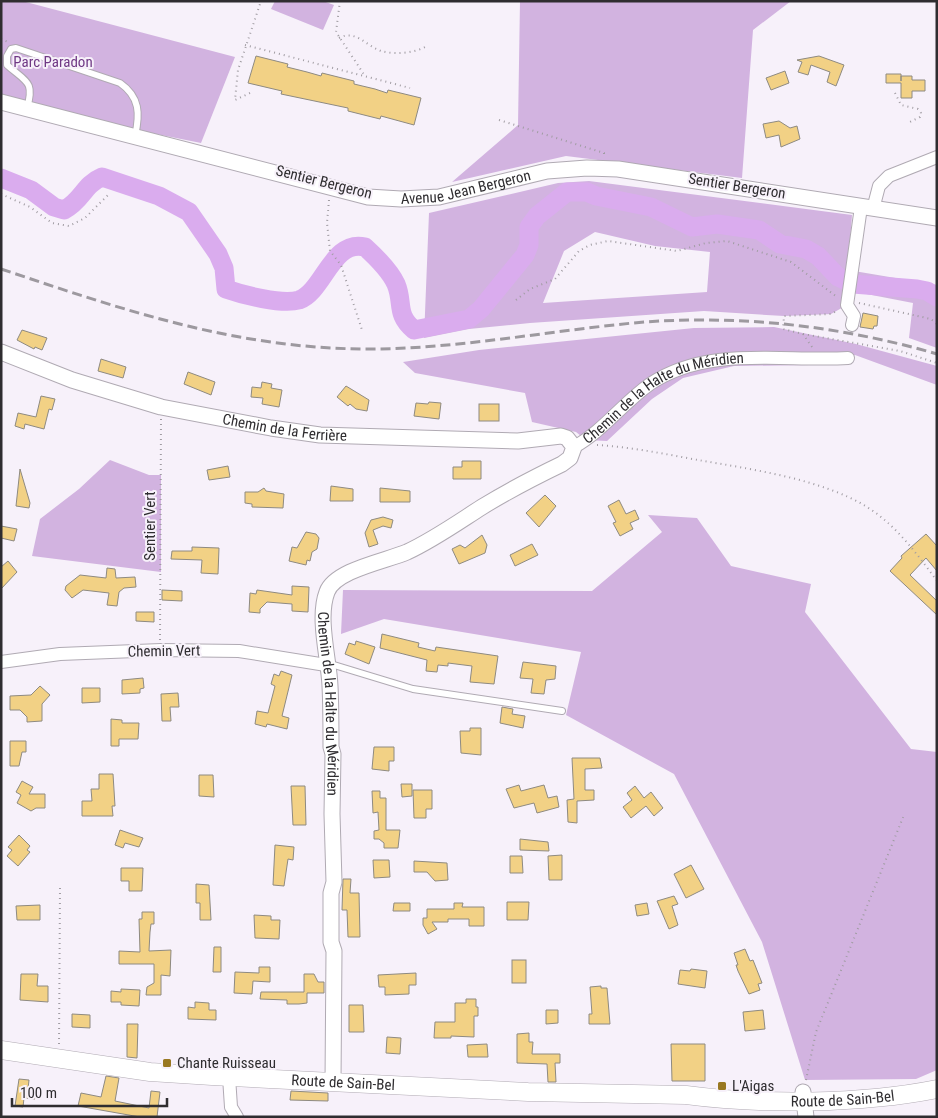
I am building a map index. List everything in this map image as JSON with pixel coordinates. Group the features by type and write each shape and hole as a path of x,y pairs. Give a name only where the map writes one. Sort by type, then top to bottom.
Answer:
{"main road":[{"name":"Route de Sain-Bel","path":"1,1050 150,1072 229,1078 528,1092 686,1095 804,1103 902,1096 937,1089"},
{"name":"Route de Sain-Bel","path":"804,1103 853,1092 903,1088 937,1082"}],"street":[{"name":"Avenue Jean Bergeron","path":"1,102 368,197 401,199 439,197 547,171 587,168 618,169 937,218"},
{"path":"852,325 854,316 848,298 852,266 867,208 879,186 889,176 937,157"},
{"name":"Chemin de la Ferrière","path":"1,352 72,380 161,408 320,435 518,441 561,436 567,438 574,447"},
{"name":"Chemin de la Halte du Méridien","path":"333,1082 334,956 331,942 331,893 334,882 333,754 331,746 330,686 326,665 324,603 327,590 333,582 347,574 430,541 484,506 562,464 570,458 574,447 602,429 649,385 670,372 720,359 790,358 820,360 848,358"},
{"name":"Chemin Vert","path":"1,662 60,654 161,650 239,651 326,665"},
{"path":"229,1078 231,1107 237,1117"}],"lane":[{"path":"27,108 32,92 28,84 7,65 7,56 12,49 16,48 120,83 133,94 137,102 139,111 135,136"},
{"path":"326,665 334,665 413,689 562,711"}],"path":[{"path":"250,93 235,100 238,70 245,45 262,1"},
{"path":"340,1 336,32 365,76"},
{"path":"340,38 348,35 357,36 369,46 383,51 412,52 427,46"},
{"path":"245,45 410,88"},
{"path":"895,93 901,104 918,109 921,113 920,116 910,122"},
{"path":"499,120 604,153 605,158"},
{"path":"332,189 326,223 330,251 341,265 362,330"},
{"path":"1,194 30,207 52,223 69,226 85,218 109,194"},
{"path":"516,300 530,289 555,279 579,251 590,245 608,241 624,242 658,250 677,251 706,243 727,241 791,262 848,298 869,305 931,319 937,324"},
{"path":"848,298 831,314 784,316 782,329 900,351 937,363"},
{"path":"803,334 820,360"},
{"name":"Sentier Vert","path":"160,644 161,408"},
{"path":"574,447 598,445 732,466 794,479 841,494 866,506 885,520 912,548 937,581"},
{"path":"804,1103 816,1032 904,815"},
{"path":"59,1059 60,887"}],"green space":[{"name":"Parc Paradon","path":"1,1 22,1 235,57 201,143 27,108 1,99"},
{"path":"275,1 323,1 334,5 323,30 271,9"},
{"path":"520,1 791,1 753,30 742,178 566,156 452,182 518,125"},
{"path":"589,181 852,215 848,270 937,285 937,348 909,338 913,303 851,291 847,305 831,314 784,316 704,311 530,323 469,329 424,338 429,213 558,183","holes":["595,232 655,246 710,252 707,292 543,303 564,251"]},
{"path":"774,327 856,344 937,366 937,385 855,355 810,365 734,366 683,378 652,399 607,441 586,440 576,432 532,422 525,393 415,373 403,362 479,350 694,328"},
{"path":"110,460 149,475 161,475 161,572 32,556 40,519 79,489"},
{"path":"648,515 697,518 731,566 811,584 805,612 911,749 937,752 937,1070 916,1079 805,1080 762,942 674,774 566,715 581,652 384,619 341,634 343,590 592,591 662,532"}],"building":[{"path":"256,56 288,64 287,67 321,76 322,73 354,81 354,84 387,93 388,90 421,98 414,125 381,116 380,119 348,111 348,108 281,94 282,91 248,83"},
{"path":"819,56 844,65 836,86 827,82 830,72 811,65 808,75 798,72 802,62 797,60"},
{"path":"785,71 789,83 771,90 766,78"},
{"path":"886,74 901,74 901,76 912,76 912,80 925,80 925,91 912,91 912,98 901,98 901,83 886,83"},
{"path":"779,121 790,128 797,126 800,139 781,147 779,135 766,138 763,124"},
{"path":"863,313 878,316 877,326 874,326 873,329 860,327"},
{"path":"22,330 47,338 42,350 35,347 34,349 17,340"},
{"path":"101,359 126,367 123,378 98,371"},
{"path":"188,372 215,382 211,395 184,384"},
{"path":"262,382 272,384 271,388 282,390 279,407 262,404 263,398 251,397 252,387 261,388"},
{"path":"346,386 369,400 367,411 356,409 350,404 348,406 337,397"},
{"path":"41,396 55,399 52,410 49,409 44,429 25,424 24,429 15,426 18,413 36,417"},
{"path":"429,402 441,403 439,419 414,416 416,403 428,404"},
{"path":"479,404 499,404 499,421 479,421"},
{"path":"462,461 481,461 481,479 453,479 453,467 462,467"},
{"path":"228,466 230,477 209,480 207,470"},
{"path":"20,469 30,503 29,508 16,506"},
{"path":"331,486 353,489 353,501 330,501"},
{"path":"264,488 266,491 284,494 283,508 252,507 252,504 245,503 245,492 258,492"},
{"path":"380,488 410,491 410,502 380,502"},
{"path":"545,495 556,506 539,527 526,513"},
{"path":"619,500 626,514 635,510 639,519 630,523 633,529 620,536 613,523 616,522 608,506"},
{"path":"383,517 393,520 391,528 383,526 373,530 378,544 369,547 365,533 371,520"},
{"path":"1,526 17,529 14,541 1,538"},
{"path":"306,532 316,534 319,538 317,549 312,552 310,561 307,560 306,565 289,561 292,547 297,548"},
{"path":"926,534 937,546 937,571 926,558 910,575 937,601 937,615 890,571 902,558 901,556"},
{"path":"482,535 487,545 485,553 459,564 452,549 460,545 465,548"},
{"path":"532,544 538,555 515,566 510,555"},
{"path":"192,547 219,548 218,574 201,573 202,560 171,559 172,551 192,551"},
{"path":"8,561 17,572 1,589 1,567"},
{"path":"107,568 115,569 116,578 135,577 136,587 124,588 119,592 117,606 107,605 109,593 83,590 72,598 65,590 66,586 80,575 106,578"},
{"path":"292,586 309,587 308,612 292,611 292,604 267,602 260,609 260,613 249,612 250,593 256,594 257,590 292,595"},
{"path":"162,590 182,591 182,601 162,600"},
{"path":"136,612 154,612 154,622 136,621"},
{"path":"382,634 419,643 418,647 435,651 436,647 498,656 494,684 470,682 472,666 448,663 448,666 438,665 437,672 426,671 427,660 380,648"},
{"path":"356,641 375,647 369,664 345,654 349,643 355,645"},
{"path":"523,662 556,666 555,679 546,680 544,694 531,693 533,679 520,678"},
{"path":"281,671 292,675 282,716 289,718 287,729 267,724 266,727 255,724 257,711 268,713 275,686 271,684 274,674 279,676"},
{"path":"143,678 144,688 140,689 140,693 122,694 122,680"},
{"path":"40,686 50,695 42,704 42,721 27,722 27,717 20,710 10,710 10,696 31,695"},
{"path":"82,688 100,688 100,702 82,703"},
{"path":"178,693 179,707 170,707 171,721 162,721 161,694"},
{"path":"502,707 513,709 512,714 525,716 523,728 500,723"},
{"path":"111,719 122,720 122,723 139,723 138,739 119,739 119,746 111,746"},
{"path":"470,728 481,728 481,755 461,753 460,731 470,731"},
{"path":"10,741 26,741 26,752 22,752 19,766 10,766"},
{"path":"374,747 394,747 394,761 389,761 389,771 372,769"},
{"path":"572,758 600,758 602,768 585,769 585,790 594,790 594,800 577,801 577,823 568,822 567,800 574,799"},
{"path":"99,774 113,774 115,806 112,806 113,816 82,816 82,801 92,801 91,789 99,789"},
{"path":"199,775 213,775 214,797 199,796"},
{"path":"22,781 33,787 29,794 45,794 45,808 36,808 31,811 17,803 21,795 16,792"},
{"path":"401,784 412,784 412,796 402,797"},
{"path":"519,785 521,791 544,785 548,798 557,796 559,807 537,813 534,803 514,808 506,789"},
{"path":"291,786 305,786 306,825 293,825"},
{"path":"635,786 644,798 651,792 663,808 654,816 646,806 631,818 623,807 632,800 627,793"},
{"path":"413,790 432,790 432,809 426,809 426,818 414,818"},
{"path":"372,791 380,791 380,798 386,798 386,830 400,830 398,848 384,848 384,843 379,839 374,839 374,831 379,830 378,812 373,813"},
{"path":"120,830 143,838 139,847 125,843 123,848 115,845"},
{"path":"19,835 30,846 27,850 30,852 18,866 7,856 12,850 8,847"},
{"path":"520,839 548,842 549,851 520,850"},
{"path":"275,845 294,847 293,860 288,859 284,886 273,885"},
{"path":"562,855 562,880 549,880 548,856"},
{"path":"510,856 522,856 523,873 510,873"},
{"path":"373,860 389,860 390,877 374,878"},
{"path":"414,861 447,863 448,880 435,881 427,872 414,872"},
{"path":"691,865 704,889 686,898 674,874"},
{"path":"121,868 143,868 142,891 129,891 129,881 121,881"},
{"path":"343,879 351,879 350,893 359,893 360,937 348,937 347,910 342,910"},
{"path":"196,884 209,885 211,920 200,920 200,903 196,903"},
{"path":"674,896 678,904 672,906 678,925 669,929 657,901"},
{"path":"507,902 529,902 528,920 507,920"},
{"path":"394,903 410,903 410,911 393,911"},
{"path":"454,903 463,903 462,907 484,907 484,926 469,926 469,919 448,919 448,922 432,922 437,929 428,934 423,925 423,918 427,918 427,909 454,909"},
{"path":"647,903 649,914 637,916 635,905"},
{"path":"40,905 40,920 17,920 16,906"},
{"path":"142,912 154,912 154,924 151,924 149,951 171,950 170,976 161,975 161,995 146,995 147,987 154,983 154,964 119,964 119,951 140,952 139,919 142,919"},
{"path":"254,915 271,916 271,920 280,920 279,939 255,938"},
{"path":"214,947 221,947 221,972 213,972"},
{"path":"745,949 750,961 753,960 762,983 758,984 760,990 749,994 738,971 734,953"},
{"path":"512,960 526,960 526,983 512,983"},
{"path":"259,967 270,967 270,982 253,981 252,994 234,993 235,972 259,973"},
{"path":"691,969 707,971 705,988 678,984 680,970 690,971"},
{"path":"416,973 416,985 409,985 409,994 385,995 385,987 379,987 378,975"},
{"path":"21,974 38,974 37,986 48,986 48,1002 20,1000"},
{"path":"304,974 314,974 318,982 324,982 324,993 307,993 307,1003 299,1004 287,1004 287,1000 260,999 261,992 304,992"},
{"path":"601,986 601,988 607,988 610,1024 589,1024 589,1014 592,1014 590,987"},
{"path":"121,989 140,990 139,1006 121,1005 121,1002 111,1002 111,991 121,992"},
{"path":"466,999 476,999 476,1007 478,1007 478,1016 474,1016 474,1037 451,1036 451,1038 434,1038 435,1022 455,1022 455,1003 466,1003"},
{"path":"195,1002 209,1003 209,1010 216,1010 216,1020 188,1019 188,1007 195,1008"},
{"path":"349,1005 363,1005 364,1032 349,1032"},
{"path":"546,1010 558,1010 558,1023 546,1024"},
{"path":"763,1010 765,1029 745,1031 743,1012"},
{"path":"72,1014 90,1015 90,1028 72,1027"},
{"path":"127,1024 138,1024 137,1058 127,1057"},
{"path":"529,1033 529,1042 533,1042 532,1054 560,1054 560,1063 555,1063 556,1082 548,1082 547,1064 517,1063 517,1034"},
{"path":"387,1037 401,1038 400,1054 386,1053"},
{"path":"487,1044 488,1057 468,1057 467,1045"},
{"path":"671,1044 705,1044 705,1081 672,1081"},
{"path":"106,1076 119,1078 115,1101 149,1108 151,1091 160,1092 157,1117 140,1117 78,1106 81,1093 101,1097"},
{"path":"19,1079 29,1080 28,1089 36,1090 35,1099 24,1098 23,1107 15,1106"},
{"path":"291,1091 328,1093 328,1101 290,1100"}],"waterway":[{"path":"1,178 31,190 54,207 64,210 75,202 91,184 102,177 159,196 189,212 218,254 224,268 226,289 262,299 299,300 308,295 336,258 344,251 354,247 365,247 382,264 396,284 404,319 414,330 469,319 481,309 525,255 529,245 529,227 537,216 567,192 587,192 596,196 651,207 692,227 717,224 759,230 780,244 806,249 818,256 838,277 853,284 917,289 927,291 937,297"}],"railway":[{"path":"1,269 92,299 181,324 272,342 319,347 368,349 437,346 610,325 681,320 718,320 792,325 828,330 865,336 937,354"}],"place":[{"name":"Chante Ruisseau","path":"167,1063"},
{"name":"L'Aigas","path":"722,1086"}]}
